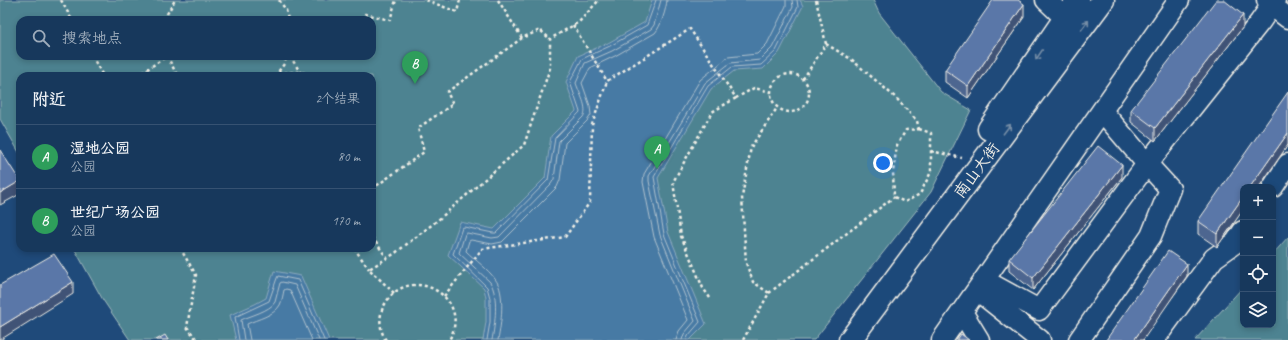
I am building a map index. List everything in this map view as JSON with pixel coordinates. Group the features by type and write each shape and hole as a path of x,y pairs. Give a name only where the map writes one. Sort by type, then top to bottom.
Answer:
{"street":[{"path":"1046,0 1065,18"},
{"name":"南山大街","path":"836,340 969,159 1078,0"},
{"name":"南山大街","path":"850,340 1103,0"},
{"path":"942,340 1179,0"},
{"path":"980,285 1039,310 1147,164 1260,22 1271,2 1288,18"},
{"path":"1079,340 1151,236 1170,189 1102,111"},
{"path":"1275,184 1288,164"},
{"path":"1154,340 1214,258 1235,243 1240,236"},
{"path":"980,285 1040,340"},
{"path":"962,312 979,340"}],"path":[{"path":"61,0 70,16"},
{"path":"167,16 175,0"},
{"path":"279,0 286,10 287,16"},
{"path":"376,17 390,20 396,0"},
{"path":"426,0 457,12 460,0"},
{"path":"498,0 522,38"},
{"path":"550,39 579,22 599,0"},
{"path":"803,79 826,44 816,0"},
{"path":"365,16 365,14 373,16"},
{"path":"573,25 607,81"},
{"path":"444,296 482,249 565,237 590,202 592,125 607,81 690,29 736,98"},
{"path":"369,269 394,254 438,220 524,145 550,68 550,39 540,30 522,38 447,92 453,104 418,128 424,152 376,186"},
{"path":"826,44 851,59 896,98 917,121 919,129"},
{"path":"94,60 102,72"},
{"path":"143,72 161,60"},
{"path":"169,60 175,72"},
{"path":"279,72 285,60"},
{"path":"292,60 300,72"},
{"path":"792,74 803,79 807,84 809,97 802,108 796,112 790,113 777,108 771,98 771,92 776,81 786,75 792,74"},
{"path":"710,298 703,288 681,236 673,182 712,112 754,88 771,92"},
{"path":"769,292 753,282 746,263 742,196 751,147 777,108"},
{"path":"919,129 931,132 932,172 920,194 905,202 894,197 893,172 897,145 906,130 919,129"},
{"path":"931,150 951,156 969,159"},
{"path":"743,340 769,292 894,197"},
{"path":"376,243 387,258"},
{"path":"182,252 196,275 187,327 197,340"},
{"path":"357,252 369,269 394,293"},
{"path":"386,340 380,326 381,314 386,302 394,293 403,288 414,285 425,285 435,289 444,296 451,305 454,316 454,327 449,340"}],"green space":[{"path":"0,0 873,0 879,13 941,92 971,110 931,192 814,340 130,340 103,300 76,252 376,252 376,72 16,72 16,147 0,119"},
{"path":"1288,237 1288,340 1195,340 1240,290 1240,328 1276,328 1276,251"}],"water":[{"path":"652,0 800,0 803,6 779,53 763,69 734,71 711,89 658,178 668,232 706,324 690,340 483,340 486,322 486,298 484,288 448,255 460,222 494,229 545,178 551,136 576,111 566,82 578,56 608,43 645,22"},
{"path":"274,271 301,276 329,340 236,340 230,315 266,298"}],"building":[{"path":"993,0 1018,0 1024,4 968,86 945,70"},
{"path":"1216,0 1224,0 1243,15 1155,128 1131,110"},
{"path":"1288,92 1288,133 1252,184 1240,184 1240,201 1217,234 1198,221"},
{"path":"1098,146 1122,165 1033,278 1009,259"},
{"path":"0,150 16,175 16,183 0,193"},
{"path":"1168,251 1187,264 1134,340 1106,340"},
{"path":"54,254 73,282 0,327 0,285"},
{"path":"961,334 969,340 957,340"},
{"path":"165,335 168,340 156,340"}],"place":[{"name":"世纪广场公园","path":"415,84"},
{"name":"湿地公园","path":"657,169"}]}
